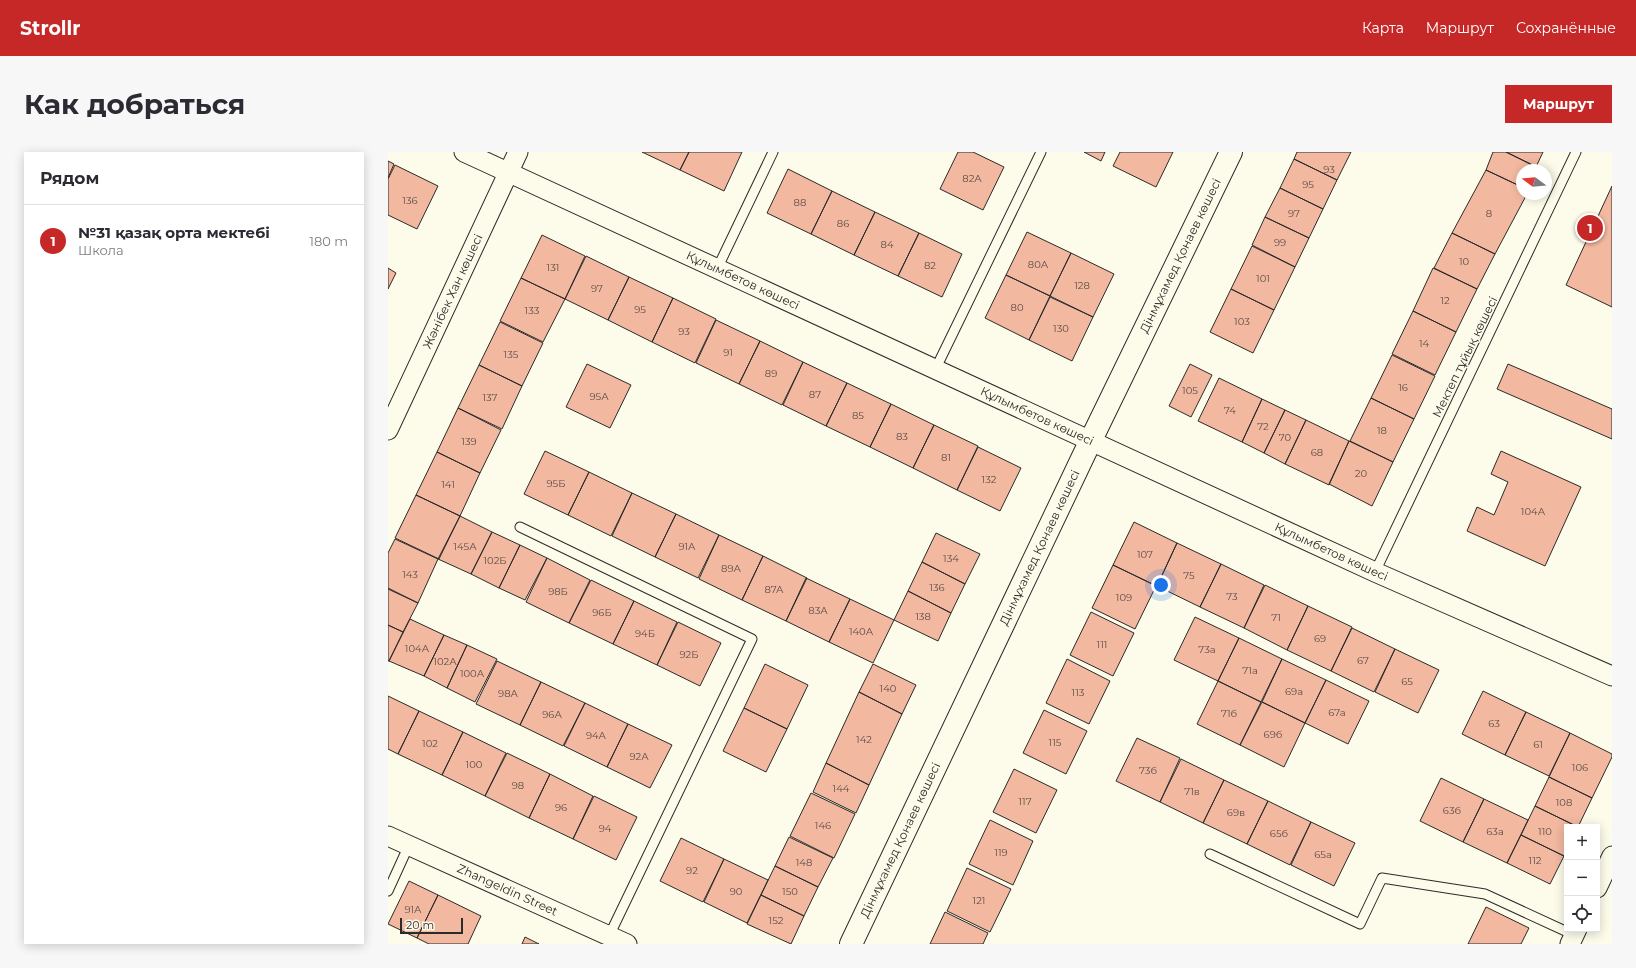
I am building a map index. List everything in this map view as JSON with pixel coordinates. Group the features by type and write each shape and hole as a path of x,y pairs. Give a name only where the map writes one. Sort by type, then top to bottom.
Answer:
{"street":[{"name":"Құлымбетов көшесі","path":"464,152 1090,442 1375,572 1612,676"},
{"name":"Жәнібек Хан көшесі","path":"388,430 518,152"},
{"name":"Дінмұхамед Қонаев көшесі","path":"851,944 1090,442 1231,152"},
{"name":"Zhangeldin Street","path":"388,836 627,944"},
{"path":"1600,882 1612,856"}],"lane":[{"path":"717,269 773,152"},
{"path":"935,370 1041,152"},
{"name":"Мектеп тұйық көшесі","path":"1375,572 1576,152"},
{"path":"520,527 752,639 609,936"},
{"path":"388,891 409,845"},
{"path":"1210,854 1360,924 1382,878 1485,894 1574,936"}],"building":[{"path":"642,152 689,152 680,170"},
{"path":"689,152 742,152 724,191 680,170"},
{"path":"958,152 973,152 1004,167 983,210 940,189"},
{"path":"1084,152 1105,152 1101,161"},
{"path":"1120,152 1173,152 1156,187 1113,166"},
{"path":"1297,152 1351,152 1337,180 1294,159"},
{"path":"1493,152 1506,152 1531,164 1516,164 1516,184 1486,170"},
{"path":"1506,152 1543,152 1537,164 1530,164"},
{"path":"1294,159 1337,180 1323,209 1280,188"},
{"path":"388,161 394,164 388,178"},
{"path":"395,165 438,186 417,229 388,215 388,179"},
{"path":"788,169 832,191 811,234 767,213"},
{"path":"1486,170 1516,184 1516,200 1524,200 1495,254 1452,233"},
{"path":"1612,186 1612,307 1566,285"},
{"path":"1280,188 1323,209 1309,238 1265,217"},
{"path":"832,191 875,212 854,255 811,234"},
{"path":"875,212 919,233 898,276 854,255"},
{"path":"1265,217 1309,238 1295,267 1252,245"},
{"path":"1027,232 1071,253 1050,296 1006,275"},
{"path":"919,233 962,254 942,297 898,276"},
{"path":"1452,233 1495,254 1477,289 1434,268"},
{"path":"542,235 585,256 565,299 521,278"},
{"path":"1252,246 1295,267 1274,310 1231,289"},
{"path":"1071,253 1114,274 1093,317 1050,296"},
{"path":"586,256 629,277 608,320 565,299"},
{"path":"388,268 396,273 388,289"},
{"path":"1433,268 1477,289 1456,332 1413,311"},
{"path":"1006,275 1050,296 1029,340 985,318"},
{"path":"629,277 673,298 652,342 608,320"},
{"path":"521,278 565,299 543,342 500,321"},
{"path":"1231,289 1274,310 1253,353 1210,332"},
{"path":"1050,297 1093,317 1072,361 1029,340"},
{"path":"673,298 716,319 695,363 652,342"},
{"path":"1413,311 1456,332 1435,375 1392,354"},
{"path":"716,320 760,341 739,384 696,363"},
{"path":"500,322 543,343 522,386 479,365"},
{"path":"760,341 803,362 782,405 739,384"},
{"path":"1392,355 1435,376 1414,419 1371,398"},
{"path":"803,362 847,383 826,426 783,405"},
{"path":"587,364 631,385 610,428 566,407"},
{"path":"1190,364 1212,375 1191,417 1169,406"},
{"path":"1508,364 1612,409 1612,439 1497,389"},
{"path":"479,365 522,386 502,429 458,408"},
{"path":"1219,378 1262,399 1242,442 1198,421"},
{"path":"847,383 891,404 870,447 826,426"},
{"path":"1371,398 1414,419 1393,462 1350,441"},
{"path":"1262,399 1285,410 1264,453 1242,442"},
{"path":"891,404 934,425 913,468 870,447"},
{"path":"458,408 501,430 480,473 437,452"},
{"path":"1285,410 1306,420 1285,464 1264,453"},
{"path":"1306,420 1349,441 1329,485 1285,464"},
{"path":"934,425 978,446 957,490 913,468"},
{"path":"1349,441 1393,462 1372,506 1329,484"},
{"path":"978,447 1021,468 1000,511 957,490"},
{"path":"545,451 589,472 568,515 524,494"},
{"path":"1501,451 1581,487 1545,566 1467,531 1477,507 1494,515 1508,482 1491,474"},
{"path":"437,452 480,473 460,516 416,495"},
{"path":"589,472 632,493 611,536 568,515"},
{"path":"632,493 676,514 655,557 612,536"},
{"path":"416,495 460,516 439,559 395,538"},
{"path":"676,514 719,535 698,578 655,557"},
{"path":"460,516 492,532 471,574 438,559"},
{"path":"1134,522 1177,543 1157,586 1113,565"},
{"path":"492,532 520,545 499,588 471,574"},
{"path":"936,533 980,554 965,584 922,562"},
{"path":"719,535 763,556 742,600 699,579"},
{"path":"395,539 438,559 418,603 388,588 388,553"},
{"path":"1177,543 1221,564 1200,607 1157,586"},
{"path":"520,545 547,558 525,600 499,588"},
{"path":"763,556 807,578 786,621 742,600"},
{"path":"547,558 590,580 569,623 526,602"},
{"path":"922,562 965,584 951,613 908,591"},
{"path":"1221,564 1264,585 1244,628 1200,607"},
{"path":"1113,565 1156,586 1135,629 1092,608"},
{"path":"806,578 850,599 829,642 786,621"},
{"path":"591,580 634,601 613,644 569,623"},
{"path":"1265,585 1308,606 1287,650 1244,628"},
{"path":"388,589 418,603 403,632 388,625"},
{"path":"908,591 951,613 938,641 894,620"},
{"path":"850,599 894,620 873,663 829,642"},
{"path":"634,601 677,622 657,665 613,644"},
{"path":"1308,606 1352,627 1331,671 1287,650"},
{"path":"1091,612 1134,633 1113,676 1070,655"},
{"path":"1195,617 1239,638 1218,681 1174,660"},
{"path":"410,619 444,635 424,676 389,661"},
{"path":"678,622 721,643 700,686 657,665"},
{"path":"388,625 403,632 389,661 388,661"},
{"path":"1352,628 1395,649 1374,692 1331,671"},
{"path":"444,635 467,645 447,688 424,676"},
{"path":"1239,638 1282,659 1261,702 1218,681"},
{"path":"467,645 497,659 475,702 447,688"},
{"path":"1395,649 1439,670 1418,713 1375,692"},
{"path":"1067,659 1110,681 1089,724 1046,703"},
{"path":"1282,659 1326,680 1305,723 1262,702"},
{"path":"497,661 541,682 520,725 476,704"},
{"path":"765,664 808,685 787,729 744,708"},
{"path":"873,664 916,685 902,714 859,692"},
{"path":"1326,680 1369,701 1348,744 1305,723"},
{"path":"1218,681 1261,702 1240,745 1197,724"},
{"path":"541,682 585,703 563,746 520,725"},
{"path":"1483,691 1526,712 1505,755 1462,734"},
{"path":"859,692 902,714 869,785 826,763"},
{"path":"388,696 419,711 398,754 388,749"},
{"path":"1262,702 1305,723 1284,767 1240,745"},
{"path":"585,703 628,724 607,767 564,746"},
{"path":"744,708 787,729 766,772 723,751"},
{"path":"1044,710 1087,731 1066,774 1023,753"},
{"path":"419,711 463,732 442,775 398,754"},
{"path":"1526,712 1570,733 1549,776 1505,755"},
{"path":"628,724 672,745 650,788 607,767"},
{"path":"463,732 506,753 485,796 442,775"},
{"path":"1570,733 1612,754 1612,757 1592,798 1549,777"},
{"path":"1137,738 1180,758 1160,802 1116,781"},
{"path":"507,753 550,774 529,818 485,796"},
{"path":"1181,759 1224,780 1203,823 1160,802"},
{"path":"826,763 869,785 856,813 813,792"},
{"path":"1014,769 1057,790 1036,833 993,812"},
{"path":"550,774 593,796 573,839 529,818"},
{"path":"1549,777 1592,798 1579,824 1572,824 1535,806"},
{"path":"1441,778 1484,799 1463,842 1420,821"},
{"path":"1224,780 1268,801 1247,844 1203,823"},
{"path":"811,793 855,814 834,858 790,836"},
{"path":"594,796 637,817 616,860 573,839"},
{"path":"1484,799 1528,820 1507,863 1463,842"},
{"path":"1268,801 1311,822 1290,865 1247,844"},
{"path":"1535,806 1572,824 1564,824 1564,856 1521,835"},
{"path":"990,820 1033,841 1013,885 969,864"},
{"path":"1311,822 1355,843 1334,886 1291,865"},
{"path":"1521,835 1564,856 1550,884 1507,863"},
{"path":"789,837 833,858 818,887 775,866"},
{"path":"681,838 724,859 703,902 660,881"},
{"path":"724,859 768,880 747,923 704,902"},
{"path":"775,866 818,887 804,916 761,895"},
{"path":"967,868 1011,889 990,932 947,911"},
{"path":"409,881 438,895 417,938 388,924"},
{"path":"438,895 481,916 468,944 429,944 417,938"},
{"path":"761,895 804,916 791,944 747,924"},
{"path":"1486,907 1529,928 1521,944 1468,944"},
{"path":"945,912 988,933 983,944 930,944"},
{"path":"525,937 539,944 522,944"}],"place":[{"name":"№31 қазақ орта мектебі","path":"1590,228"}]}
